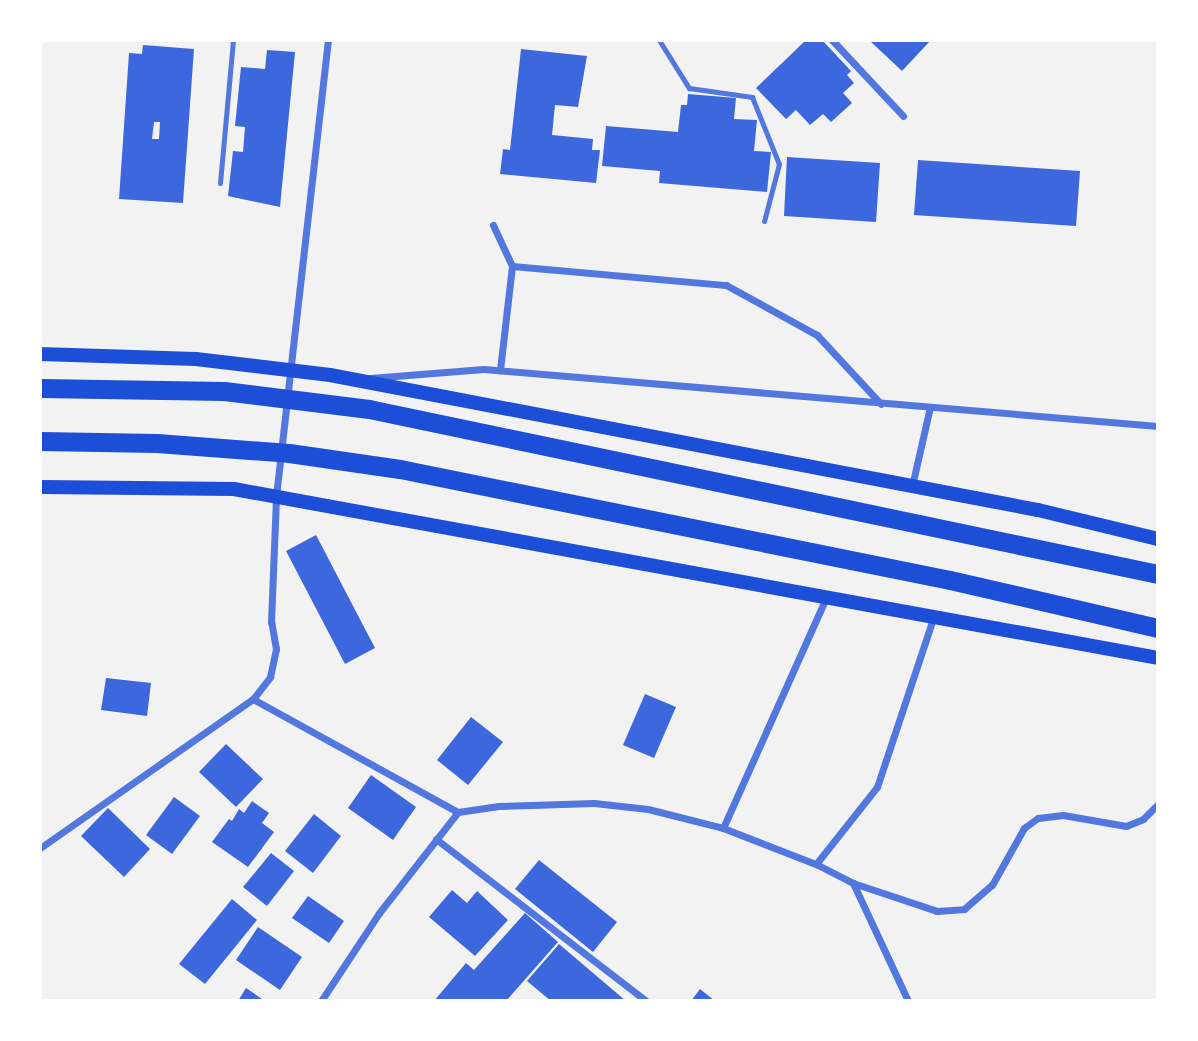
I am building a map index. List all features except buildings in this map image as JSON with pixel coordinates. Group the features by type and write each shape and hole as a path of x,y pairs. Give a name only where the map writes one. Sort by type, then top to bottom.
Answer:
{"highway":[{"path":"40,388 223,391 369,409 1158,574"},
{"path":"40,441 237,449 400,469 950,580 1158,628"}],"main road":[{"path":"40,354 196,359 351,379 912,486 1158,539"},
{"path":"40,487 234,489 1158,658"}],"street":[{"path":"40,848 253,699 270,677 276,649 271,622 276,496 293,371 328,40"},
{"path":"832,40 902,116"},
{"path":"493,225 512,266 500,370"},
{"path":"512,266 726,285 817,335 882,404"},
{"path":"351,379 500,370 1158,426"},
{"path":"912,486 930,407"},
{"path":"723,828 826,598"},
{"path":"816,864 877,787 934,616"},
{"path":"253,699 458,812 499,806 594,803 648,809 723,828 816,864 853,883 937,911 964,909 992,885 1024,828 1038,818 1063,814 1126,825 1143,819 1158,804"},
{"path":"321,1001 379,913 458,812"},
{"path":"436,839 646,1001"},
{"path":"853,883 908,1001"}],"lane":[{"path":"220,183 233,40"},
{"path":"659,40 689,88 752,97 779,164 764,221"}]}
